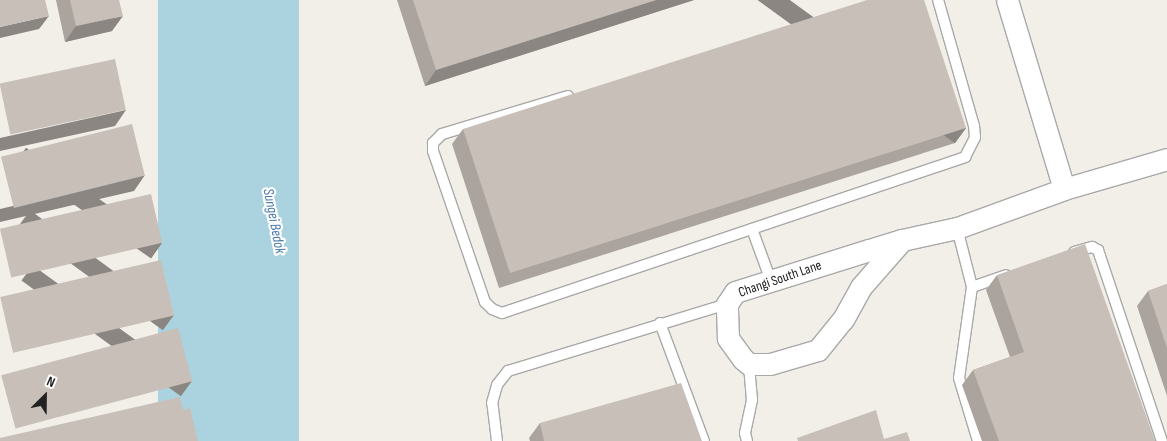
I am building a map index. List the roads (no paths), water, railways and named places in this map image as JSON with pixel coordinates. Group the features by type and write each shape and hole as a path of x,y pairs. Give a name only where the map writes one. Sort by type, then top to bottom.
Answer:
{"street":[{"path":"1007,0 1064,189"},
{"name":"Changi South Lane","path":"749,364 743,360 728,338 728,304 735,292 902,240 957,228 1064,189 1167,159"},
{"path":"749,364 770,364 818,350 844,318 862,286 902,240"}],"lane":[{"path":"583,91 442,134 433,143 433,151 485,302 492,309 502,313 965,157 975,137 974,126 938,0"},
{"path":"957,228 972,287 959,378 978,441"},
{"path":"752,229 771,281"},
{"path":"1060,256 1086,247 1098,250 1162,441"},
{"path":"972,287 1016,272"},
{"path":"497,441 492,403 497,386 508,371 660,323 728,304"},
{"path":"660,323 704,441"},
{"path":"747,441 745,433 752,400 749,364"}],"water":[{"name":"Sungei Bedok","path":"158,0 299,0 299,441 158,441"}]}
